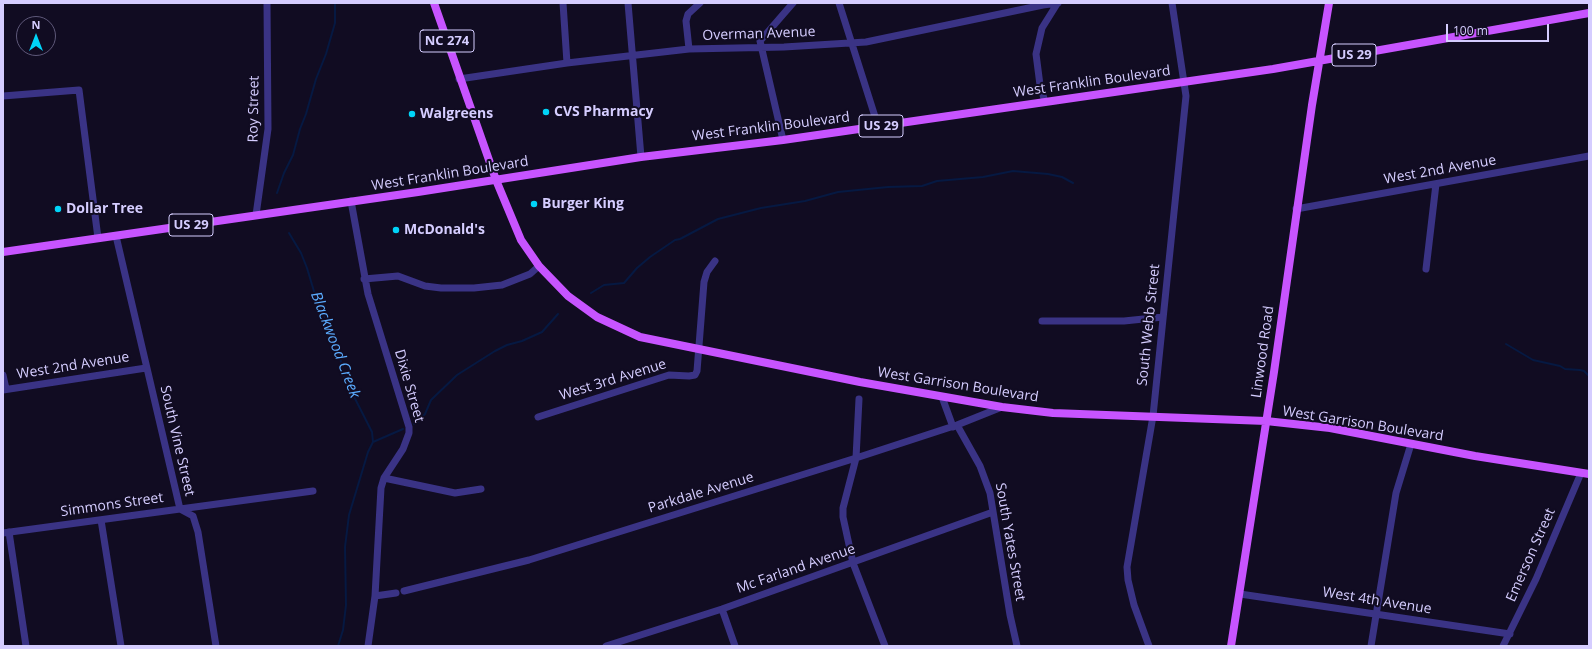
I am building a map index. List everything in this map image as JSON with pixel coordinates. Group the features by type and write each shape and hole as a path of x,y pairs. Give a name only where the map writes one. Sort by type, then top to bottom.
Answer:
{"main road":[{"name":"NC 274","path":"434,3 459,79 496,180"},
{"name":"Linwood Road","path":"1231,646 1266,421 1296,209 1329,3"},
{"name":"West Franklin Boulevard","path":"3,252 496,180 641,157 783,140 1273,69 1589,13"},
{"name":"West Garrison Boulevard","path":"496,180 520,240 539,266 568,296 591,313 614,326 640,337 699,350 942,397 1002,407 1053,413 1266,421 1330,428 1475,456 1585,474"}],"street":[{"name":"Roy Street","path":"256,215 268,129 267,3"},
{"path":"563,3 567,63"},
{"path":"628,3 641,157"},
{"path":"689,49 686,21 688,14 700,3"},
{"path":"783,140 760,48 760,41 793,3"},
{"path":"839,3 878,126"},
{"name":"South Webb Street","path":"1148,646 1134,605 1128,580 1127,567 1153,416 1186,96 1172,3"},
{"name":"Overman Avenue","path":"459,79 567,63 689,49 852,44 1043,5 1057,4"},
{"path":"1045,102 1040,85 1036,54 1042,28 1057,4"},
{"path":"3,96 79,90 98,238"},
{"name":"West 2nd Avenue","path":"1296,209 1589,156"},
{"path":"1426,269 1436,184"},
{"name":"Dixie Street","path":"352,201 364,279 409,427 409,433 403,449 384,478 381,488 375,596 368,646"},
{"name":"South Vine Street","path":"116,236 180,509 193,516 198,532 216,646"},
{"path":"699,350 704,282 707,272 715,261"},
{"path":"364,279 398,276 425,286 441,288 474,288 502,285 530,274 539,266"},
{"path":"1042,321 1124,321 1163,317"},
{"name":"West 3rd Avenue","path":"538,417 669,375 693,376 697,371 699,350"},
{"name":"West 2nd Avenue","path":"4,390 146,368"},
{"path":"3,375 4,390"},
{"name":"South Yates Street","path":"942,397 955,426 985,477 990,493 1010,615 1017,646"},
{"path":"859,399 856,458 843,508 843,517 853,563 885,646"},
{"name":"Parkdale Avenue","path":"375,596 400,592 529,560 955,426 1002,407"},
{"path":"1371,646 1396,493 1412,444"},
{"name":"Emerson Street","path":"1504,646 1585,474"},
{"path":"384,478 455,493 481,489"},
{"name":"Simmons Street","path":"6,533 313,491"},
{"name":"Mc Farland Avenue","path":"606,646 722,609 993,512"},
{"path":"102,520 121,646"},
{"path":"6,533 26,646"},
{"name":"West 4th Avenue","path":"1240,594 1510,634"},
{"path":"722,609 736,646"}],"waterway":[{"name":"Blackwood Creek","path":"277,193 284,173 293,155 316,79 326,54 335,23 335,3"},
{"path":"591,293 604,285 624,283 637,268 650,257 675,240 680,239 718,219 761,208 805,201 838,192 888,187 922,186 937,181 983,177 1013,171 1048,174 1062,177 1073,183"},
{"name":"Blackwood Creek","path":"289,233 301,253 307,268 319,308 327,321 339,352 344,377 372,432 373,442 368,452 349,515 345,547 346,605 343,630 338,646"},
{"path":"414,424 417,423 425,414 431,400 457,375 495,351 542,332 558,314"},
{"path":"1506,344 1533,360 1560,366 1565,369 1584,371 1589,376"},
{"path":"373,442 403,429"}],"place":[{"name":"CVS Pharmacy","path":"546,112"},
{"name":"Walgreens","path":"412,114"},
{"name":"Burger King","path":"534,204"},
{"name":"Dollar Tree","path":"58,209"},
{"name":"McDonald's","path":"396,230"}]}
